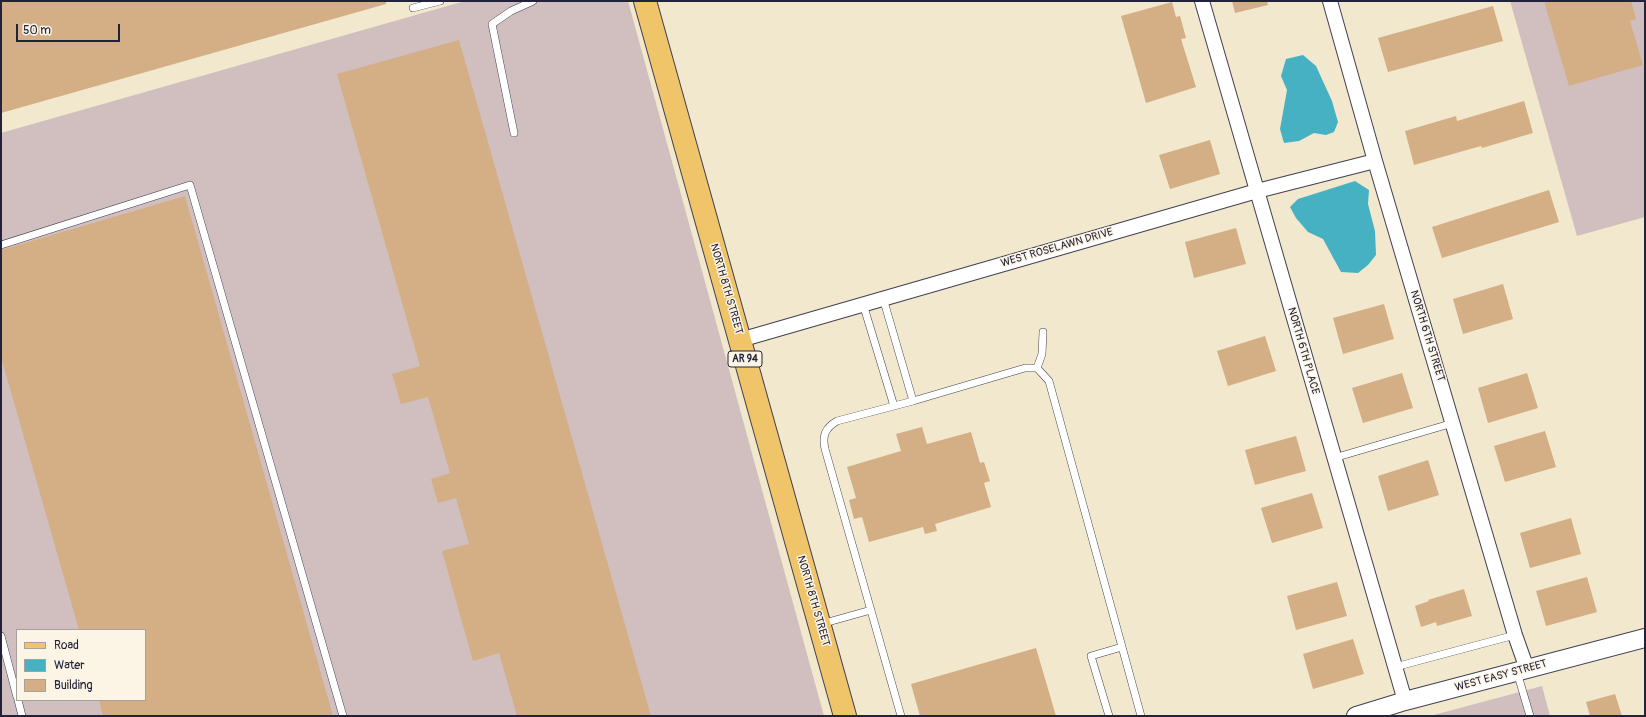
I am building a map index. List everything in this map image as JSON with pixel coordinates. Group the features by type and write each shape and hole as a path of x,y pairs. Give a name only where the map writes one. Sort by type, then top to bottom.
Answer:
{"main road":[{"name":"NORTH 8TH STREET","path":"646,1 845,716"}],"street":[{"name":"NORTH 6TH PLACE","path":"1202,1 1405,701"},
{"name":"NORTH 6TH STREET","path":"1330,1 1375,161 1515,635 1522,671"},
{"name":"WEST ROSELAWN DRIVE","path":"740,340 1256,191 1375,161"},
{"name":"WEST EASY STREET","path":"1356,716 1405,701 1645,638"}],"lane":[{"path":"412,8 440,1"},
{"path":"514,133 492,24 511,11 534,1"},
{"path":"1,245 190,185 343,716"},
{"path":"883,298 913,401"},
{"path":"863,304 894,406"},
{"path":"1037,368 1042,354 1043,332"},
{"path":"901,716 823,441 826,429 837,421 913,401 1025,368 1037,368 1049,381 1141,716"},
{"path":"1334,458 1453,423"},
{"path":"819,624 871,610"},
{"path":"1395,667 1515,635"},
{"path":"1,636 16,692"},
{"path":"1109,716 1091,656 1122,647"},
{"path":"1522,671 1530,716"},
{"path":"18,701 22,716"}],"shaded area":[{"path":"465,1 628,1 824,716 1,716 1,133"},
{"path":"1510,1 1645,1 1645,217 1577,236"},
{"path":"1542,686 1550,716 1430,716"}],"water":[{"path":"1303,55 1316,66 1332,101 1338,122 1334,132 1326,135 1314,133 1299,141 1284,143 1280,129 1287,90 1281,76 1286,59"},
{"path":"1355,181 1369,190 1368,204 1375,231 1376,255 1368,265 1358,273 1341,272 1323,239 1308,232 1296,218 1290,207 1298,199"}],"building":[{"path":"1,1 386,1 386,4 1,113"},
{"path":"1232,1 1267,1 1268,5 1235,13"},
{"path":"1544,1 1631,1 1636,19 1630,21 1643,65 1569,86"},
{"path":"1172,2 1176,17 1180,16 1186,38 1181,39 1196,87 1146,103 1121,16"},
{"path":"1493,6 1503,41 1388,72 1378,38"},
{"path":"459,40 651,716 517,716 499,653 473,661 442,551 469,544 456,498 438,503 431,479 450,473 428,397 401,404 392,374 420,366 337,74"},
{"path":"1524,101 1533,133 1482,148 1481,146 1414,165 1405,131 1456,116 1457,121"},
{"path":"1210,140 1220,174 1170,189 1159,155"},
{"path":"1549,190 1559,222 1442,258 1432,227"},
{"path":"185,196 333,716 103,716 99,701 146,701 146,629 79,629 1,357 1,250"},
{"path":"1236,228 1246,264 1194,278 1185,242"},
{"path":"1503,284 1513,319 1463,334 1453,299"},
{"path":"1384,304 1394,339 1343,354 1333,318"},
{"path":"1265,336 1276,371 1228,386 1217,351"},
{"path":"1402,373 1413,408 1363,423 1352,388"},
{"path":"1527,373 1538,408 1488,423 1478,388"},
{"path":"922,427 927,444 971,432 980,463 984,462 990,481 984,483 991,507 935,524 937,531 925,534 923,527 869,542 862,517 854,519 849,500 856,498 847,467 901,451 896,434"},
{"path":"1545,431 1556,467 1505,482 1494,446"},
{"path":"1296,436 1306,471 1255,485 1245,450"},
{"path":"1428,460 1439,495 1388,511 1378,476"},
{"path":"1312,493 1323,528 1272,543 1261,508"},
{"path":"1571,518 1581,554 1530,568 1520,533"},
{"path":"1587,577 1597,612 1546,626 1536,591"},
{"path":"1337,582 1347,616 1296,630 1287,596"},
{"path":"1464,589 1472,616 1437,626 1436,622 1421,627 1415,606 1429,601 1428,600"},
{"path":"1353,639 1364,674 1313,689 1303,654"},
{"path":"1036,648 1056,716 920,716 911,684"},
{"path":"1615,694 1622,716 1590,716 1586,702"}]}
